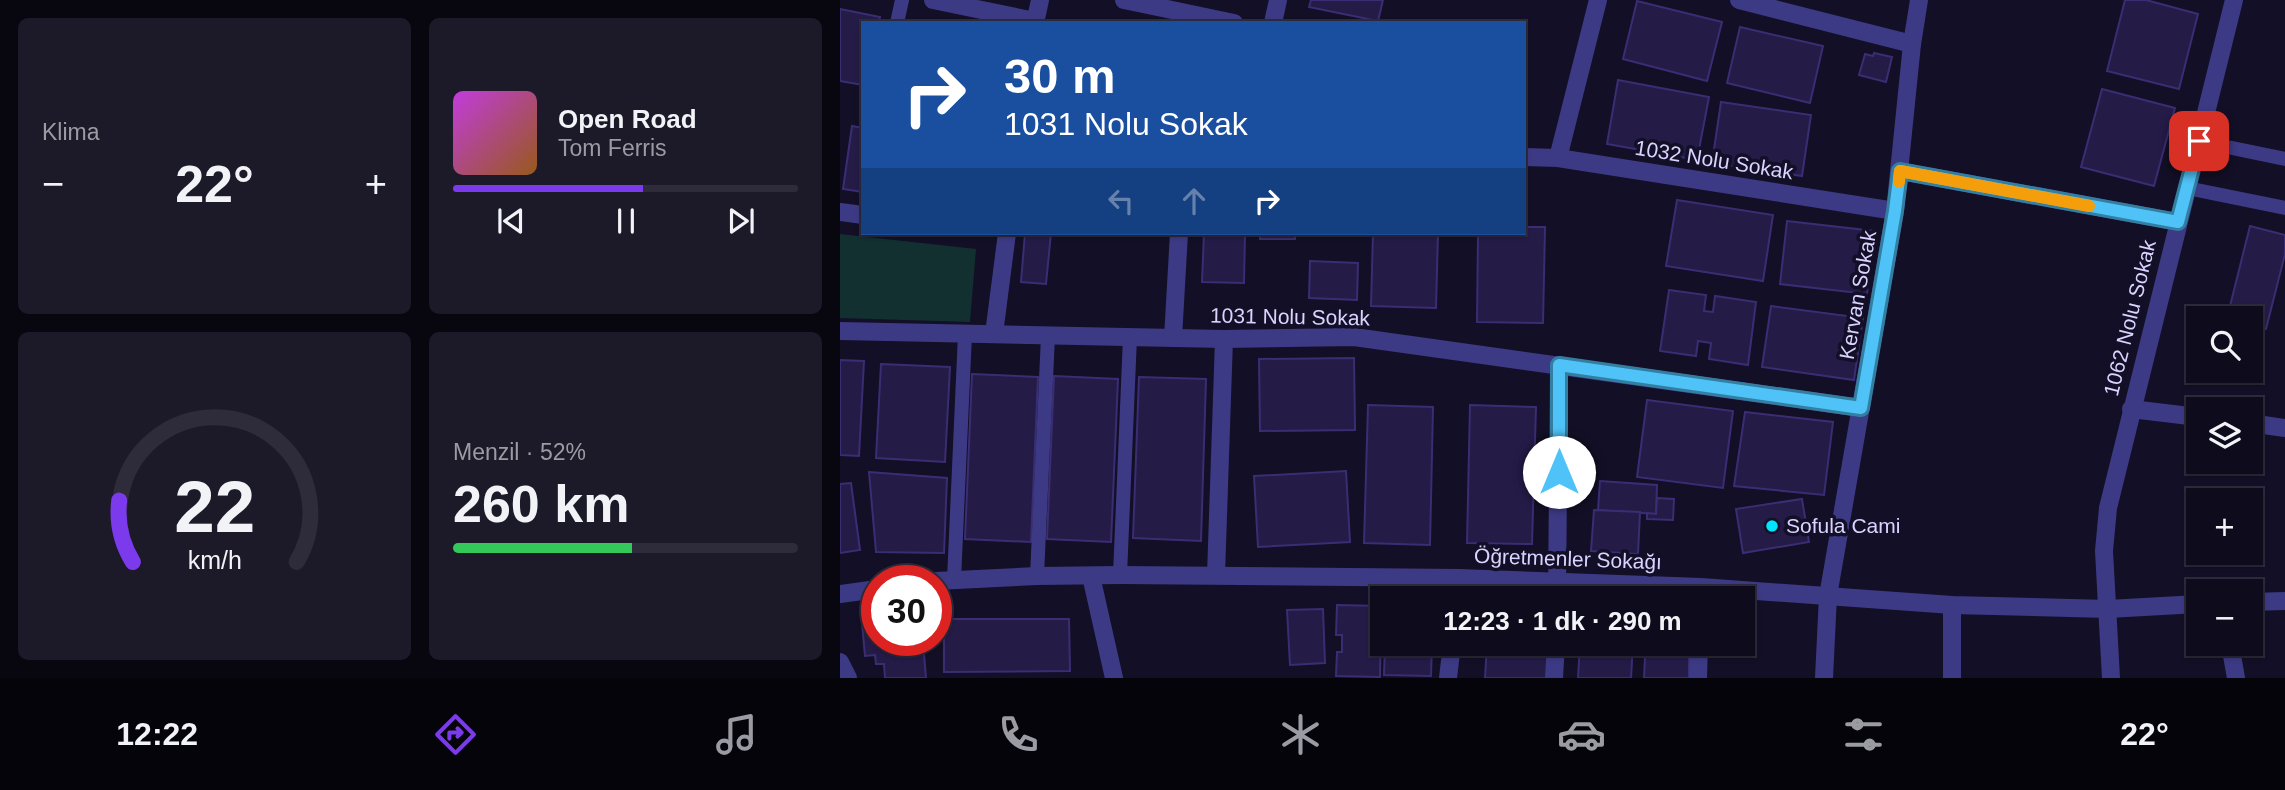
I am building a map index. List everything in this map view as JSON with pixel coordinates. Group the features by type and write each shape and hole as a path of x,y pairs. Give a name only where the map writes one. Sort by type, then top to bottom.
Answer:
{"street":[{"path":"933,0 1030,21"},
{"path":"1035,21 1040,0"},
{"path":"1124,0 1192,19 1213,21"},
{"path":"1273,21 1278,0"},
{"path":"1558,158 1598,0"},
{"path":"1739,0 1912,44"},
{"name":"Kervan Sokak","path":"1824,678 1828,596 1895,211 1919,0"},
{"name":"1062 Nolu Sokak","path":"2111,678 2104,551 2108,508 2234,0"},
{"name":"1032 Nolu Sokak","path":"1526,157 1558,158 1895,211"},
{"path":"1900,171 2178,222"},
{"path":"840,212 861,215"},
{"path":"994,334 1004,235"},
{"path":"1174,338 1180,235"},
{"name":"1031 Nolu Sokak","path":"840,331 1224,339 1354,337 1861,408"},
{"path":"1216,575 1224,339"},
{"path":"1558,586 1559,365"},
{"path":"2131,409 2186,416"},
{"path":"2263,425 2285,428"},
{"name":"Öğretmenler Sokağı","path":"952,581 1037,576 1216,575 1558,580 1624,586"},
{"path":"1091,576 1114,678"},
{"path":"1458,586 1459,578"},
{"path":"840,594 861,591"},
{"name":"Öğretmenler Sokağı","path":"1755,594 1828,596 1952,605 2108,609 2186,605"},
{"path":"2263,602 2285,601"},
{"path":"1952,605 1952,678"},
{"path":"1448,678 1451,656"},
{"path":"1554,678 1555,656"},
{"path":"1698,678 1699,656"},
{"path":"2233,656 2236,678"},
{"path":"840,662 848,678"}],"lane":[{"path":"897,21 902,0"},
{"path":"2199,141 2285,159"},
{"path":"2187,188 2285,208"},
{"path":"946,565 965,334"},
{"path":"1037,576 1048,336"},
{"path":"1120,575 1130,337"}],"green space":[{"path":"840,234 976,249 970,322 840,318"}],"building":[{"path":"1311,0 1383,0 1378,21 1309,7"},
{"path":"2125,0 2146,0 2198,14 2179,89 2107,71"},
{"path":"1637,1 1722,22 1707,81 1623,59"},
{"path":"840,9 880,17 879,21 861,21 861,85 840,81"},
{"path":"1740,27 1823,46 1810,103 1727,83"},
{"path":"1874,53 1892,57 1886,82 1859,75 1865,54 1873,56"},
{"path":"1618,80 1709,97 1697,160 1607,144"},
{"path":"2102,89 2175,108 2154,186 2081,167"},
{"path":"1721,102 1811,115 1802,176 1712,163"},
{"path":"852,126 861,128 861,192 843,189"},
{"path":"1677,200 1773,215 1763,281 1666,266"},
{"path":"1787,221 1874,231 1867,294 1780,284"},
{"path":"2250,226 2285,235 2285,254 2266,329 2263,329 2263,306 2230,306"},
{"path":"1526,227 1545,227 1543,323 1477,322 1478,235 1526,235"},
{"path":"1025,235 1051,235 1046,284 1021,282"},
{"path":"1204,235 1245,235 1244,283 1202,282"},
{"path":"1260,235 1295,235 1295,239 1260,239"},
{"path":"1373,235 1438,235 1436,308 1371,306"},
{"path":"1310,261 1358,263 1357,300 1309,298"},
{"path":"1669,290 1706,295 1704,311 1713,312 1715,296 1756,302 1748,365 1709,359 1711,343 1698,341 1696,356 1660,351"},
{"path":"1771,306 1863,318 1854,380 1762,367"},
{"path":"1354,358 1355,430 1260,431 1259,359"},
{"path":"840,360 864,361 859,456 840,455"},
{"path":"881,364 950,367 945,462 876,458"},
{"path":"972,374 1038,377 1031,542 965,539"},
{"path":"1054,376 1118,379 1111,542 1047,539"},
{"path":"1139,377 1206,379 1201,541 1133,538"},
{"path":"1647,400 1733,411 1723,488 1637,477"},
{"path":"1368,405 1433,407 1430,545 1364,543"},
{"path":"1470,405 1536,407 1532,544 1467,543"},
{"path":"1745,412 1833,422 1824,495 1734,486"},
{"path":"1346,471 1350,542 1258,547 1254,476"},
{"path":"869,472 947,478 944,553 876,552"},
{"path":"1600,481 1657,485 1656,514 1598,510"},
{"path":"851,483 860,550 840,553 840,484"},
{"path":"1657,498 1674,499 1673,520 1647,519 1647,513 1656,514"},
{"name":"Sofula Cami","path":"1802,499 1809,542 1743,553 1736,509"},
{"path":"1594,510 1640,512 1638,554 1591,551"},
{"path":"1337,605 1370,606 1370,656 1380,656 1380,677 1336,676 1337,652 1342,652 1342,635 1336,635"},
{"path":"1323,609 1325,663 1290,665 1287,610"},
{"path":"952,619 1069,619 1070,671 944,672 944,656 952,656"},
{"path":"875,656 924,656 926,678 885,678 884,664 876,664"},
{"path":"1385,656 1432,656 1431,676 1384,675"},
{"path":"1486,656 1548,656 1547,678 1485,678"},
{"path":"1579,656 1632,656 1631,678 1578,678"},
{"path":"1643,656 1689,656 1689,657"},
{"path":"1645,657 1689,657 1689,678 1644,678"}],"slow traffic":[{"path":"1899,182 1900,171 2089,206"}],"place":[{"name":"Sofula Cami","path":"1772,526"}],"route":[{"path":"1559,472 1559,365 1861,408 1900,171 2178,222 2199,141"}]}
